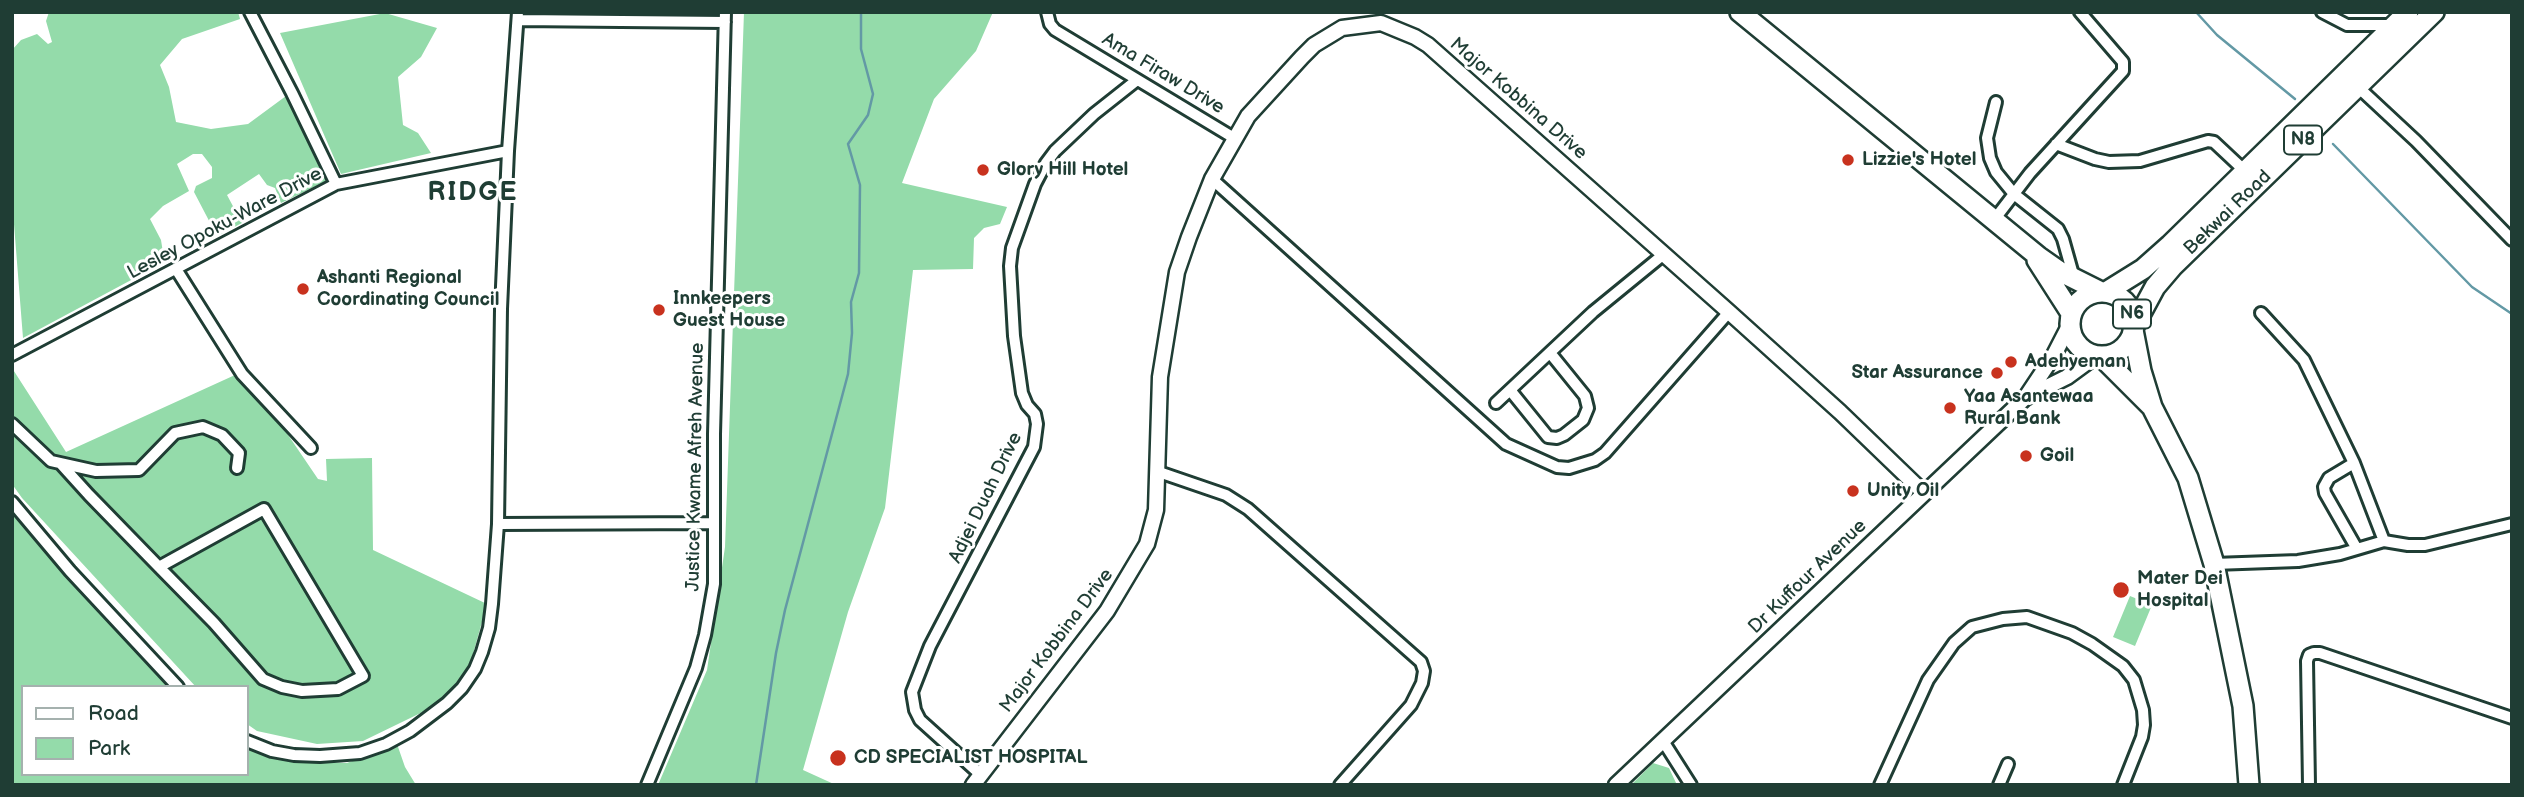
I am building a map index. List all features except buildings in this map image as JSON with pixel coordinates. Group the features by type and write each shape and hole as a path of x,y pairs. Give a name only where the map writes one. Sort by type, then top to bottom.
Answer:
{"highway":[{"name":"N6","path":"1740,12 2035,253 2059,271 2123,300 2133,317 2150,400 2188,478 2214,564 2243,706 2249,785"},
{"name":"Bekwai Road","path":"2172,267 2434,12"},
{"name":"Bekwai Road","path":"2143,270 2402,18"},
{"name":"N6","path":"2035,253 2071,319"},
{"path":"2035,253 2072,271 2094,277 2143,270"},
{"name":"N8","path":"2134,328 2155,287 2172,267"},
{"path":"2150,400 2147,325 2172,267"},
{"name":"N8","path":"2104,292 2143,270"},
{"name":"N6","path":"2104,292 2088,294 2078,302 2071,319 2071,333 2081,348 2099,355 2150,400"},
{"name":"N6","path":"2099,355 2112,354 2122,348 2130,340 2134,328"}],"street":[{"path":"250,12 336,184"},
{"name":"Ama Firaw Drive","path":"1047,12 1055,30 1234,138"},
{"path":"1994,220 2056,145 2119,76 2124,66 2080,12"},
{"path":"2322,12 2355,27 2402,18"},
{"path":"248,741 272,751 294,755 342,756 386,744 432,716 462,688 475,669 482,652 492,604 498,524 501,309 508,151 518,16 725,17"},
{"name":"Justice Kwame Afreh Avenue","path":"647,785 688,689 705,635 714,584 713,523 725,17"},
{"name":"Major Kobbina Drive","path":"977,780 1107,611 1147,544 1156,510 1160,377 1174,289 1182,254 1212,178 1248,116 1275,84 1314,46 1342,28 1381,23 1427,45 1840,412 1923,492"},
{"name":"Adjei Duah Drive","path":"977,780 920,720 912,692 930,646 1034,447 1037,424 1035,414 1022,393 1014,336 1010,266 1012,248 1035,184 1046,163 1094,114 1137,80"},
{"path":"2358,87 2416,141 2512,240"},
{"path":"1996,102 1987,138 1990,159 1996,172 2014,194 2058,229 2072,271"},
{"path":"2056,145 2109,162 2140,161 2208,141 2214,142 2246,172"},
{"name":"Lesley Opoku-Ware Drive","path":"13,355 336,184 508,151"},
{"path":"1212,178 1506,444 1557,467 1576,466 1595,460 1605,453 1729,312"},
{"path":"1496,403 1593,312 1664,254"},
{"path":"176,269 242,374 311,448"},
{"path":"2261,313 2304,360 2354,463 2384,541"},
{"path":"2026,397 2054,355 2071,319"},
{"path":"12,345 13,355"},
{"path":"1510,390 1548,437 1557,438 1564,435 1583,420 1588,408 1585,396 1551,354"},
{"path":"2026,397 2067,377 2099,355"},
{"name":"Dr Kuffour Avenue","path":"1616,785 2026,397"},
{"path":"12,424 51,461 96,471 139,470 175,433 203,427 222,435 239,453 237,468"},
{"path":"60,463 159,567 214,623 263,679 302,691 338,689 363,676 264,509 159,567"},
{"path":"2354,463 2329,478 2324,487 2357,549"},
{"path":"1156,471 1226,495 1248,509 1421,662 1424,671 1422,683 1410,705 1340,785"},
{"path":"12,502 86,589 176,685"},
{"path":"498,524 713,523"},
{"path":"2214,564 2291,562 2384,541 2425,545 2512,524"},
{"path":"1880,785 1928,680 1954,643 1972,627 2003,619 2026,617 2082,638 2123,666 2134,680 2143,710 2144,725 2123,785"},
{"path":"2309,785 2307,661 2309,655 2314,653 2512,718"},
{"path":"1663,741 1691,785"},
{"path":"1999,785 2008,764"}],"green space":[{"path":"49,12 238,12 240,19 182,39 160,65 169,87 176,122 211,129 248,124 286,96 327,181 281,203 275,188 267,185 259,174 227,195 242,223 217,236 194,192 196,186 212,178 212,167 202,154 193,154 177,164 189,191 163,206 150,219 161,240 164,259 161,264 23,338 12,199 12,50 21,40 37,34 48,44 52,42 46,21"},
{"path":"744,12 993,12 976,51 934,99 902,183 1007,207 1000,224 984,228 974,238 973,269 913,270 885,508 848,612 803,770 836,785 658,785 707,670 725,547"},
{"path":"385,13 437,28 421,57 398,77 403,125 418,133 431,153 341,174 280,33"},
{"path":"12,368 66,452 235,375 282,426 318,479 327,481 326,459 372,458 373,550 487,604 468,672 433,707 363,741 317,744 257,731 248,725 248,685 194,685 12,484"},
{"path":"12,510 172,685 21,685 21,776 248,776 248,747 287,760 347,763 397,744 405,767 416,785 12,785"},
{"path":"2130,596 2152,605 2135,646 2113,637"},
{"path":"1653,763 1669,768 1677,785 1631,785"}],"waterway":[{"path":"756,785 785,610 848,374 852,333 851,302 859,273 860,185 848,144 868,115 873,94 861,49 861,12"},
{"path":"2196,12 2217,35 2295,99"},
{"path":"2333,144 2472,287 2512,314"}],"place":[{"name":"Lizzie's Hotel","path":"1848,160"},
{"name":"Glory Hill Hotel","path":"983,170"},
{"name":"Ashanti Regional Coordinating Council","path":"303,289"},
{"name":"Innkeepers Guest House","path":"659,310"},
{"name":"Adehyeman","path":"2011,362"},
{"name":"Star Assurance","path":"1997,373"},
{"name":"Yaa Asantewaa Rural Bank","path":"1950,408"},
{"name":"Goil","path":"2026,456"},
{"name":"Unity Oil","path":"1853,491"},
{"name":"Mater Dei Hospital","path":"2121,590"},
{"name":"CD SPECIALIST HOSPITAL","path":"838,758"}],"district":[{"name":"RIDGE","path":"473,193"}]}
